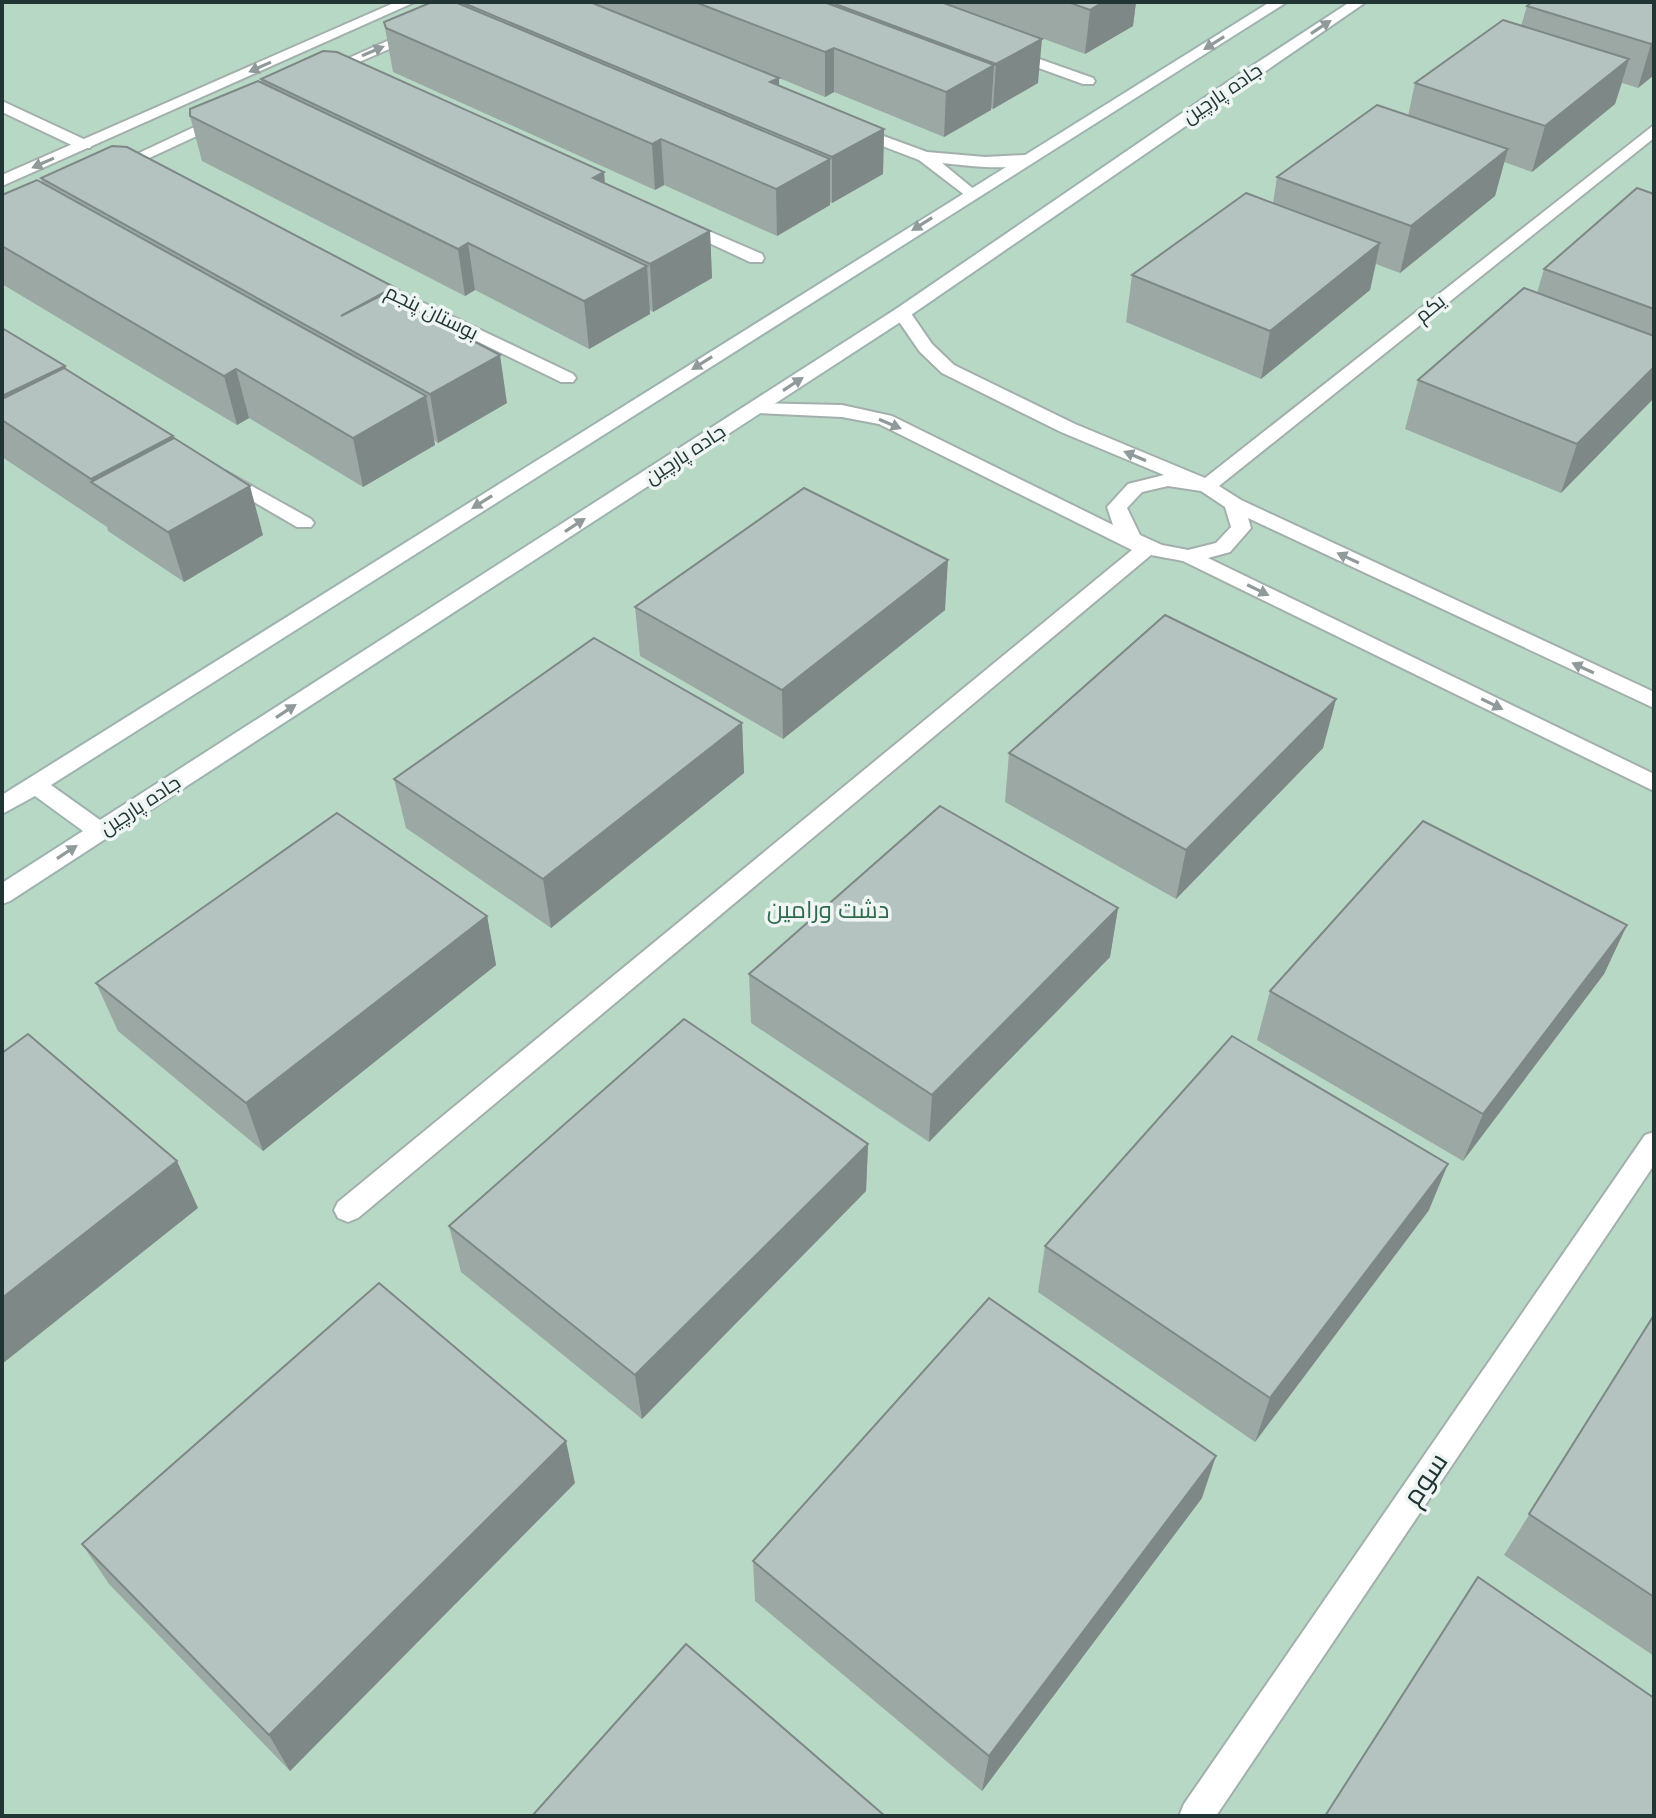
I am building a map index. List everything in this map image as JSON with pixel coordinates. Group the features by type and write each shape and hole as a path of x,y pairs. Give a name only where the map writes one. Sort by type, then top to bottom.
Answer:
{"street":[{"path":"2,181 408,2"},
{"name":"جاده پارچین","path":"2,806 970,194 1280,2"},
{"name":"جاده پارچین","path":"2,895 902,313 1359,2"},
{"path":"329,74 430,27"},
{"path":"986,44 1088,81"},
{"path":"2,106 130,168"},
{"path":"96,176 130,168 233,114"},
{"path":"838,124 925,157 985,162 1025,160"},
{"name":"یکم","path":"1207,486 1654,130"},
{"path":"925,157 970,194"},
{"path":"671,220 756,258"},
{"name":"بوستان پنجم","path":"352,274 567,378"},
{"path":"902,313 926,348 948,369 1068,428 1207,486 1234,504 1654,701"},
{"path":"758,407 842,411 885,420 1146,549 1188,556 1654,783"},
{"path":"208,467 304,523"},
{"path":"1146,549 1122,530 1117,507 1135,488 1168,480 1207,486"},
{"path":"1188,556 1223,548 1241,528 1234,504"},
{"path":"348,1210 1146,549"},
{"path":"35,785 99,831"},
{"name":"سوم","path":"1196,1816 1654,1143"}],"green space":[{"name":"دشت ورامین","path":"2,2 1654,2 1654,1816 2,1816"}],"building":[{"path":"432,2 455,2 830,159 776,189 661,139 652,144 386,28 384,22"},
{"path":"461,2 590,2 779,78 770,82 884,129 832,157"},
{"path":"695,2 824,2 994,65 946,92 834,48 825,52"},
{"path":"830,2 941,2 1042,39 996,64"},
{"path":"1068,2 1103,2 1090,10"},
{"path":"1532,2 1654,2 1654,42 1651,44 1527,6"},
{"path":"1503,20 1629,59 1545,126 1415,83"},
{"path":"323,51 337,52 604,172 593,178 710,231 650,264 261,79"},
{"path":"258,81 647,266 584,301 468,243 458,249 190,116 190,109"},
{"path":"1377,105 1508,149 1411,226 1277,177"},
{"path":"112,146 127,147 394,287 341,316 384,294 500,355 430,394 41,178"},
{"path":"37,180 426,396 353,438 236,369 224,376 2,246 2,195"},
{"path":"1637,188 1654,194 1654,309 1544,269"},
{"path":"1246,193 1380,243 1270,331 1132,275"},
{"path":"1524,288 1654,336 1654,367 1577,444 1418,380"},
{"path":"2,328 65,366 2,396"},
{"path":"64,368 173,436 91,479 2,420 2,399"},
{"path":"174,438 250,486 168,532 91,482"},
{"path":"804,488 948,560 782,690 635,607"},
{"path":"1165,615 1336,699 1186,850 1009,753"},
{"path":"594,638 742,723 543,879 394,779"},
{"path":"940,806 1118,908 932,1095 749,974"},
{"path":"337,813 487,916 246,1103 96,983"},
{"path":"1423,821 1627,925 1483,1114 1270,991"},
{"path":"684,1019 868,1144 635,1375 449,1226"},
{"path":"28,1034 177,1161 2,1298 2,1053"},
{"path":"1232,1036 1448,1164 1270,1398 1045,1246"},
{"path":"379,1283 566,1441 269,1735 82,1544"},
{"path":"989,1298 1216,1456 989,1756 753,1561"},
{"path":"1654,1315 1654,1597 1529,1514"},
{"path":"1478,1577 1654,1698 1654,1816 1325,1816"},
{"path":"686,1644 885,1816 532,1816"}]}
